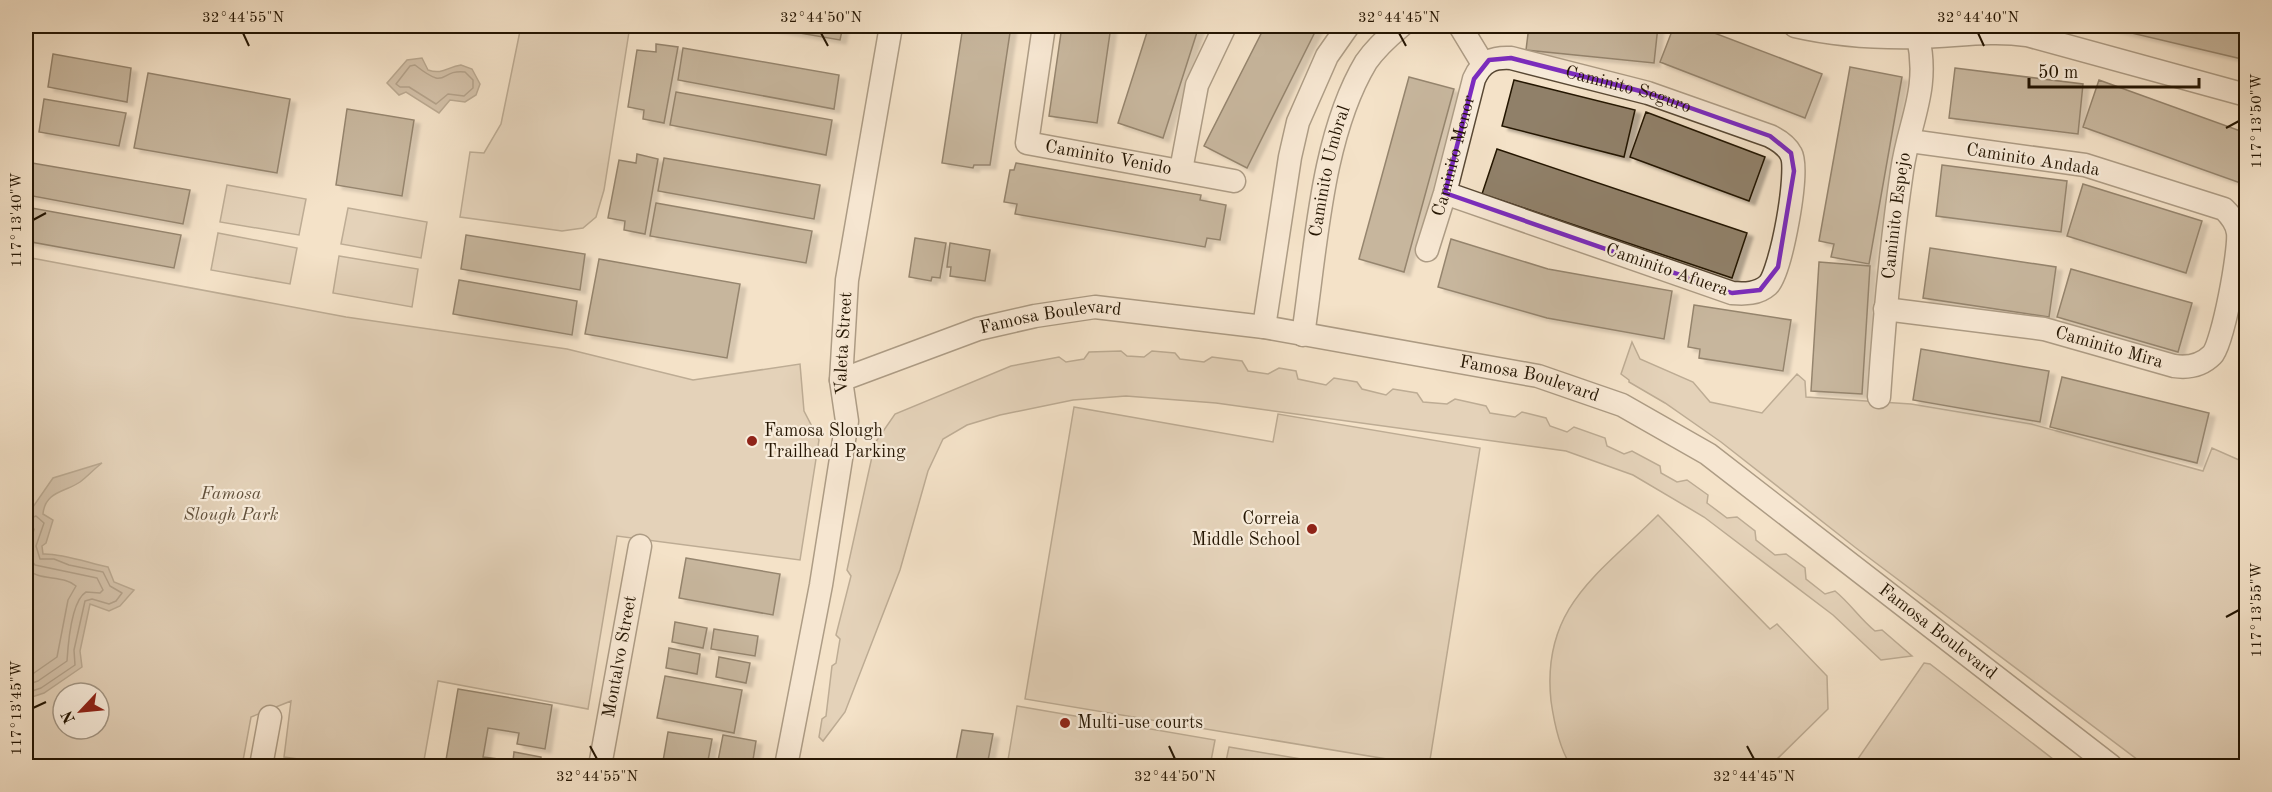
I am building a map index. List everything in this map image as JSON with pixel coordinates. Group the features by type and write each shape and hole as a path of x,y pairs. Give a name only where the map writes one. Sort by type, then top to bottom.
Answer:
{"street":[{"name":"Valeta Street","path":"786,766 821,585 847,421 841,380 846,280 891,26"},
{"name":"Caminito Venido","path":"1044,26 1027,143 1234,181"},
{"path":"1181,170 1197,85 1225,26"},
{"path":"1264,327 1290,157 1298,122 1327,56 1348,26"},
{"name":"Caminito Umbral","path":"1303,335 1329,161 1338,126 1367,61 1401,26"},
{"path":"1460,26 1483,63"},
{"path":"1795,26 1829,32 1918,37 2008,32 2063,34 2247,95"},
{"name":"Caminito Espejo","path":"1879,397 1885,309 1901,177 1923,80 1923,58 1918,37"},
{"name":"Caminito Seguro","path":"1483,63 1503,57 1523,61 1648,93 1770,136"},
{"name":"Caminito Menor","path":"1427,250 1445,193 1474,79 1483,63"},
{"name":"Caminito Afuera","path":"1445,193 1732,292 1751,293 1767,285 1778,267 1794,171 1791,153 1770,136"},
{"name":"Caminito Andada","path":"1910,141 2085,165 2224,209 2235,221 2238,240"},
{"name":"Caminito Mira","path":"1885,309 2044,329 2174,366 2194,366 2212,355 2222,338 2238,240"},
{"name":"Famosa Boulevard","path":"841,380 978,329 1035,316 1095,307 1264,327 1538,376 1622,405 1708,454 2111,766"},
{"name":"Montalvo Street","path":"600,766 640,546"},
{"path":"261,766 270,717"}],"highlighted area":[{"path":"1511,58 1648,93 1770,136 1791,153 1794,171 1778,267 1760,290 1732,293 1445,193 1474,79 1489,60"}],"green space":[{"path":"521,26 590,26 629,32 604,190 596,217 583,228 562,231 460,217 470,152 484,153 501,124"},
{"path":"227,185 306,199 299,235 220,222"},
{"path":"348,208 427,222 421,258 341,244"},
{"path":"218,233 297,248 290,284 211,270"},
{"path":"339,256 418,269 412,307 333,293"},
{"name":"Famosa Slough Park","path":"26,257 346,317 567,349 693,380 800,364 804,411 819,440 800,560 617,536 588,709 438,681 423,766 347,766 284,757 291,701 251,717 242,766 26,766"},
{"path":"1632,342 1640,359 1693,382 1710,402 1762,413 1797,374 1805,381 1806,397 1911,404 2031,424 2203,471 2212,448 2246,463 2246,766 2146,766 1856,548 1721,442 1665,403 1629,382 1621,374"},
{"path":"1121,351 1127,356 1144,357 1152,351 1175,353 1180,359 1204,362 1212,357 1242,361 1248,371 1268,374 1279,368 1296,371 1298,379 1326,385 1334,378 1357,382 1362,389 1386,395 1393,389 1417,393 1423,402 1447,404 1455,399 1486,406 1490,413 1515,417 1522,412 1546,418 1550,426 1567,432 1574,427 1605,438 1607,446 1624,454 1632,451 1660,466 1661,473 1677,482 1687,480 1708,495 1707,503 1727,518 1737,517 1755,531 1756,540 1775,555 1786,554 1805,568 1806,579 1825,594 1835,591 1875,631 1882,630 1912,656 1881,660 1833,615 1704,517 1633,475 1566,451 1216,403 1126,396 1073,400 1000,415 967,425 943,439 928,471 900,570 845,712 823,741 819,737 822,719 826,716 832,666 836,663 840,639 836,635 851,576 847,570 875,443 895,414 1011,366 1059,357 1066,362 1084,359 1089,352"},
{"path":"1074,407 1273,442 1278,414 1480,448 1429,766 1025,699"},
{"path":"1658,515 1770,629 1777,624 1827,676 1828,709 1770,766 1571,766 1563,751 1552,709 1550,668 1555,641 1565,616 1596,575"},
{"path":"1924,663 1930,664 2062,766 1853,766"},
{"name":"Multi-use courts","path":"1017,706 1215,740 1210,766 1007,766"},
{"name":"Multi-use courts","path":"1229,747 1343,766 1225,766"}],"water":[{"path":"422,58 428,70 441,71 461,65 472,69 480,84 476,95 465,102 450,100 439,113 406,92 399,95 387,83 407,60"},
{"path":"102,463 80,482 57,493 48,501 43,514 53,520 46,543 42,546 43,554 108,567 114,582 134,590 120,606 109,611 90,604 80,651 82,667 62,681 51,681 51,688 44,693 26,699 26,517 53,478"}],"building":[{"path":"759,26 843,26 840,40"},
{"path":"963,26 1011,26 990,165 974,165 973,168 942,163"},
{"path":"1062,26 1111,26 1097,123 1049,116"},
{"path":"1149,26 1199,26 1163,138 1118,123"},
{"path":"1265,26 1318,26 1247,168 1204,146"},
{"path":"1529,26 1658,26 1654,63 1526,50"},
{"path":"1674,26 1696,26 1822,74 1805,118 1660,62"},
{"path":"2246,26 2246,60 2106,27"},
{"path":"656,44 678,47 664,123 643,119 644,110 628,107 637,50 656,52"},
{"path":"683,48 839,75 834,109 678,80"},
{"path":"53,54 131,68 127,102 48,87"},
{"path":"1850,67 1902,77 1869,264 1831,257 1834,244 1819,241"},
{"path":"1955,68 2083,84 2078,134 1949,118"},
{"path":"148,73 290,99 277,173 134,148"},
{"path":"1409,77 1454,89 1404,272 1359,259"},
{"path":"1514,80 1635,110 1624,157 1502,126"},
{"path":"2099,80 2246,133 2246,185 2083,127"},
{"path":"676,92 832,120 826,155 670,125"},
{"path":"44,99 126,113 119,146 39,132"},
{"path":"347,109 414,120 402,196 336,185"},
{"path":"1646,112 1765,157 1749,201 1630,157"},
{"path":"1497,149 1747,233 1732,278 1482,194"},
{"path":"637,154 658,159 645,234 624,230 625,221 608,218 619,160 636,163"},
{"path":"664,158 820,185 814,219 658,191"},
{"path":"32,163 190,190 183,224 27,195"},
{"path":"1016,163 1201,195 1200,200 1226,205 1220,240 1207,238 1205,247 1015,214 1017,204 1004,202 1010,170 1014,170"},
{"path":"1942,165 2067,181 2061,232 1936,216"},
{"path":"2083,184 2202,221 2186,273 2067,236"},
{"path":"656,203 812,231 806,263 650,236"},
{"path":"26,207 181,235 174,268 26,241"},
{"path":"466,235 585,254 580,290 461,269"},
{"path":"915,238 946,243 940,278 932,277 931,281 909,277"},
{"path":"1451,239 1548,269 1672,291 1664,339 1547,318 1438,287"},
{"path":"950,243 990,250 985,281 950,276 951,267 947,267"},
{"path":"1930,248 2056,267 2049,317 1923,298"},
{"path":"599,259 740,284 727,358 585,334"},
{"path":"1819,262 1870,266 1862,394 1811,391"},
{"path":"2071,269 2192,303 2178,352 2057,317"},
{"path":"459,280 577,301 572,335 453,314"},
{"path":"1694,305 1791,320 1783,371 1699,358 1700,349 1688,347"},
{"path":"1921,349 2049,371 2040,422 1913,400"},
{"path":"2062,377 2209,413 2197,463 2050,427"},
{"path":"686,558 780,574 773,615 679,598"},
{"path":"675,622 707,628 703,648 672,642"},
{"path":"714,629 758,636 755,656 711,649"},
{"path":"669,648 700,654 697,674 666,668"},
{"path":"719,657 750,663 746,683 716,677"},
{"path":"665,676 742,690 734,733 657,718"},
{"path":"458,689 552,705 545,749 517,744 519,733 488,728 483,757 513,761 514,752 541,757 540,766 445,766"},
{"path":"962,730 993,734 987,766 955,766"},
{"path":"668,732 712,739 707,766 663,761"},
{"path":"723,735 756,741 752,766 717,766"}],"place":[{"name":"Famosa Slough Trailhead Parking","path":"752,441"},
{"name":"Correia Middle School","path":"1312,529"},
{"name":"Multi-use courts","path":"1065,723"}]}
